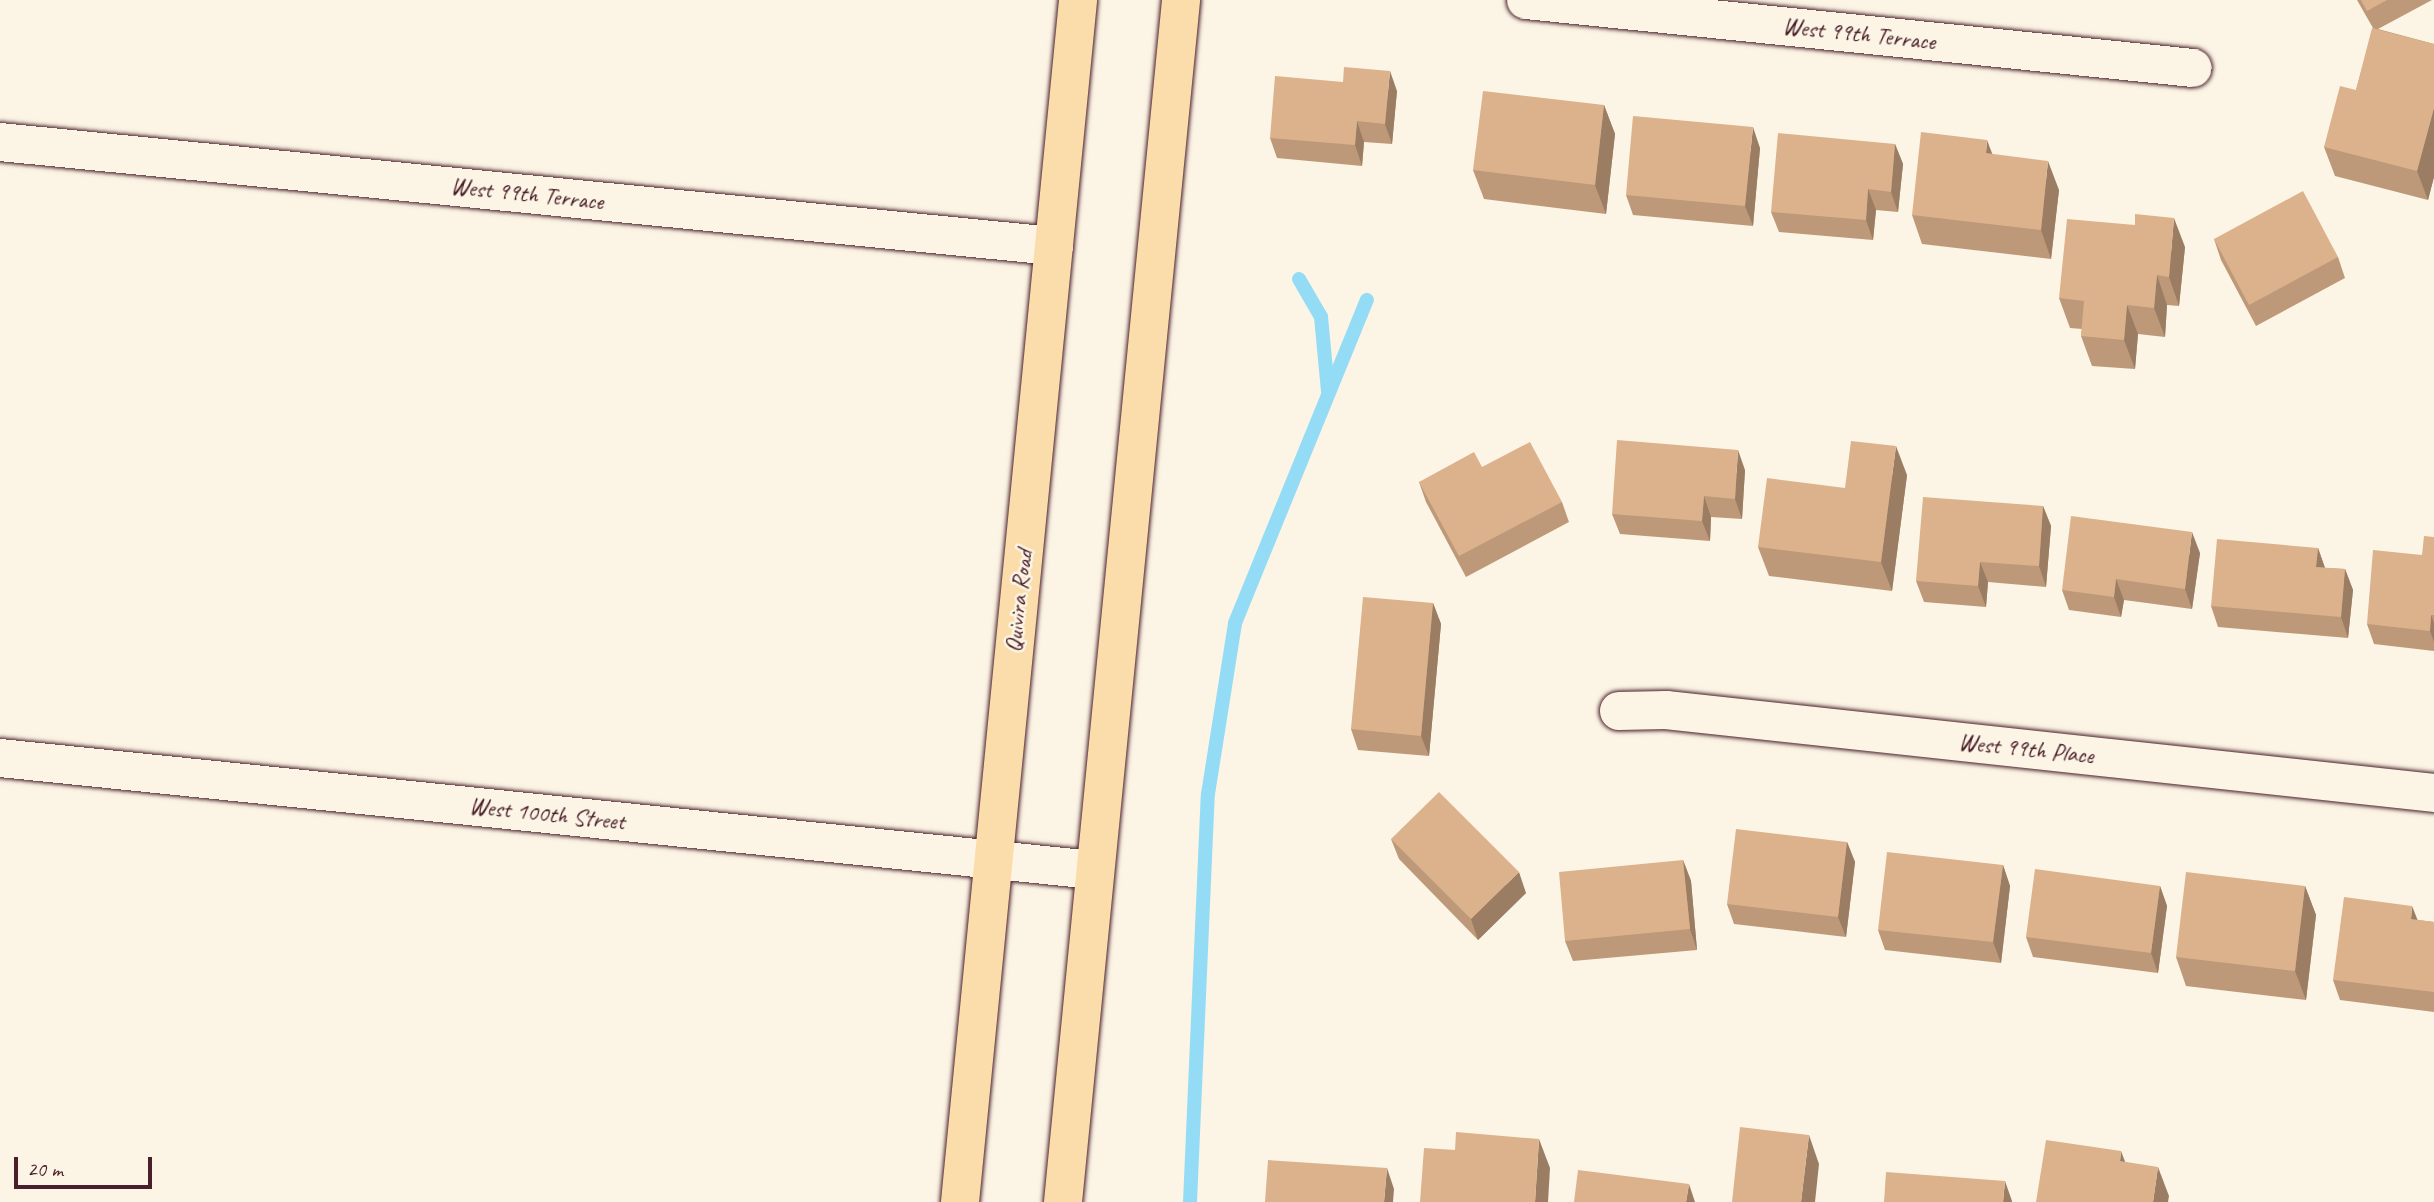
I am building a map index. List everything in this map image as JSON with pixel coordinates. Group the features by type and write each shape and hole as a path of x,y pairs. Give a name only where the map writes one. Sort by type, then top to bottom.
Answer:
{"main road":[{"name":"Quivira Road","path":"960,1202 1078,0"},
{"path":"1063,1202 1181,0"}],"street":[{"name":"West 99th Terrace","path":"1526,0 2193,68"},
{"name":"West 99th Terrace","path":"0,142 1054,246"},
{"name":"West 99th Place","path":"1619,711 1666,710 2434,793"},
{"name":"West 100th Street","path":"0,758 1094,870"}],"building":[{"path":"2361,0 2387,0 2367,11"},
{"path":"2372,28 2434,44 2434,108 2417,171 2324,147 2340,86 2356,90"},
{"path":"1344,67 1390,71 1385,124 1357,121 1355,145 1270,138 1275,76 1343,82"},
{"path":"1483,91 1604,105 1595,185 1473,170"},
{"path":"1633,116 1753,127 1745,206 1626,195"},
{"path":"1921,132 1987,140 1986,153 2048,161 2041,230 1912,215"},
{"path":"1778,133 1895,144 1891,192 1868,189 1866,220 1771,212"},
{"path":"2303,191 2338,257 2249,305 2214,239"},
{"path":"2135,214 2174,218 2169,277 2157,275 2154,308 2127,305 2124,340 2081,336 2084,301 2059,298 2067,219 2135,225"},
{"path":"1617,440 1738,450 1735,499 1704,496 1702,521 1612,514"},
{"path":"1851,441 1896,446 1881,562 1758,547 1767,478 1845,488"},
{"path":"1530,442 1562,502 1459,556 1419,482 1474,452 1482,467"},
{"path":"1923,497 2043,506 2039,566 1980,562 1978,586 1916,581"},
{"path":"2071,516 2192,532 2185,589 2116,579 2114,597 2062,590"},
{"path":"2424,536 2434,537 2434,615 2431,615 2430,631 2367,624 2373,550 2422,555"},
{"path":"2217,539 2318,548 2316,567 2345,569 2341,617 2211,606"},
{"path":"1363,597 1433,603 1421,736 1351,729"},
{"path":"1439,792 1519,872 1471,919 1391,839"},
{"path":"1736,829 1847,842 1838,917 1727,904"},
{"path":"1887,852 2003,865 1993,942 1878,930"},
{"path":"1683,860 1690,929 1565,941 1559,872"},
{"path":"2035,869 2160,886 2151,953 2026,937"},
{"path":"2186,872 2305,886 2295,971 2176,957"},
{"path":"2344,897 2412,906 2411,919 2434,922 2434,992 2333,980"},
{"path":"1740,1127 1809,1135 1801,1202 1732,1202"},
{"path":"1456,1132 1539,1139 1535,1202 1420,1202 1424,1148 1455,1150"},
{"path":"2046,1140 2121,1151 2120,1161 2158,1167 2153,1202 2036,1202"},
{"path":"1268,1160 1387,1168 1384,1202 1265,1202"},
{"path":"1578,1170 1689,1184 1686,1202 1574,1202"},
{"path":"1886,1172 2005,1181 2003,1202 1884,1202"}],"waterway":[{"path":"1299,279 1321,317 1328,391"},
{"path":"1190,1202 1208,794 1235,623 1367,300"}]}
